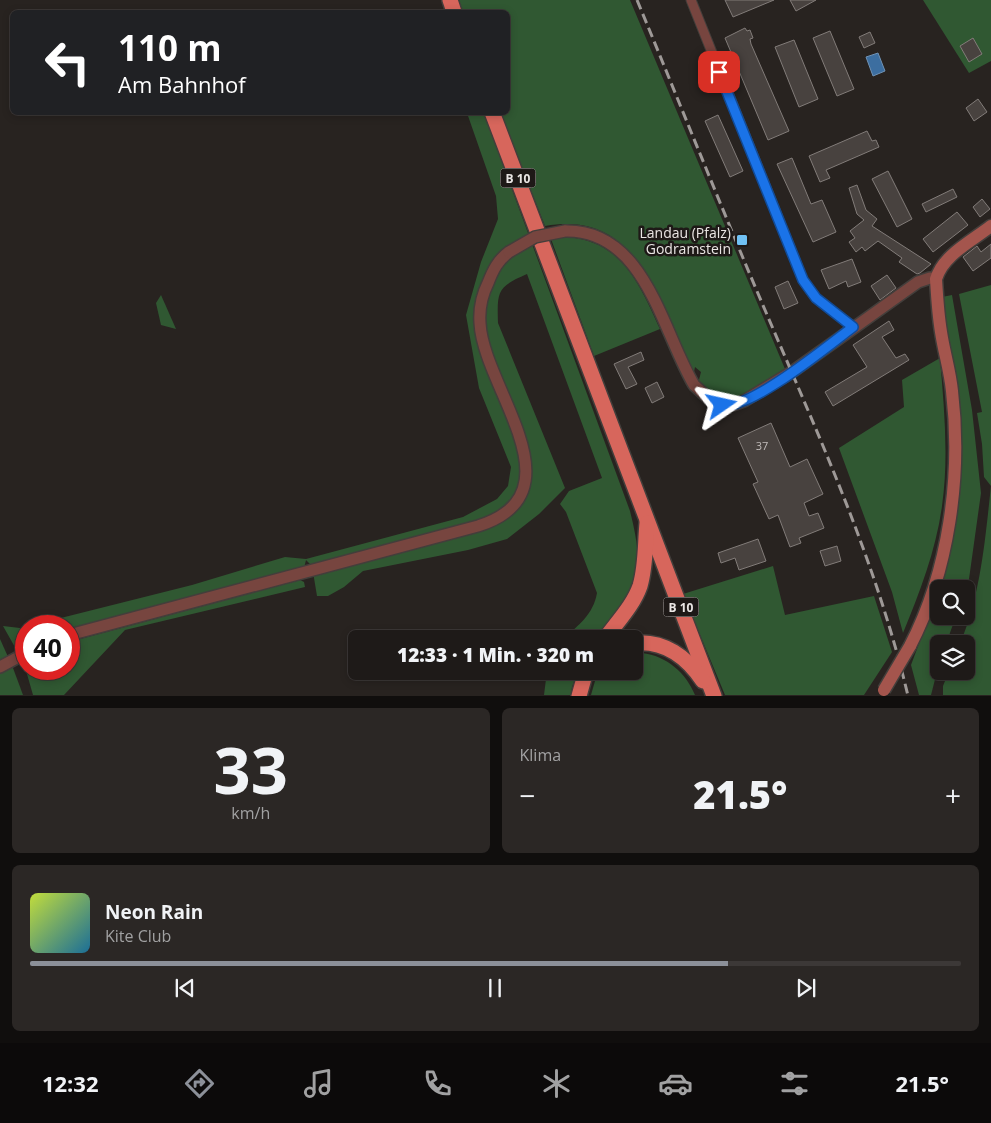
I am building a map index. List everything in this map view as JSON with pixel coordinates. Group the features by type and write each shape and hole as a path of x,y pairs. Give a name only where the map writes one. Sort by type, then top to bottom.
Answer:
{"highway":[{"name":"B 10","path":"493,115 714,696"},
{"path":"611,630 627,610 640,585 643,571 647,519"},
{"path":"643,644 656,645 675,652 691,665 714,696"},
{"path":"579,696 583,680"}],"main road":[{"path":"882,693 919,629 932,594 944,546 952,493 954,455 952,392 941,331 936,279 940,268 947,260 991,226"}],"street":[{"path":"691,0 803,280 816,298 853,327"},
{"path":"80,631 478,526 504,515 521,494 525,485 527,465 521,442 484,344 480,317 482,300 490,276 498,262 509,252 535,237 565,231 584,232 600,238 627,257 647,287 694,385 707,397 726,406 744,401 767,388 918,282 930,278 936,279"},
{"path":"0,667 15,659"}],"green space":[{"path":"457,0 630,0 785,369 757,388 741,395 726,398 711,393 698,384 701,372 695,367 693,377 645,275 622,244 607,234 589,227 569,224 545,226 501,115 510,115 510,10 461,10"},
{"path":"923,0 991,0 991,61 969,73"},
{"path":"468,115 485,115 630,511 638,559 634,588 605,630 574,630 589,613 597,593 566,512 560,504 569,491 602,478 527,274 510,283 501,291 498,304 498,323 565,488 539,514 507,539 468,550 363,571 344,587 328,596 317,596 312,566 306,560 304,568 80,628 80,615 73,615 192,585 285,557 306,559 463,517 497,499 508,486 511,467 479,388 466,315 481,262 498,219 496,196"},
{"path":"566,237 585,240 602,246 615,256 636,281 660,329 594,356 551,239"},
{"path":"991,285 991,486 984,477 982,444 977,413 982,412 959,294"},
{"path":"161,295 176,329 161,325 156,303"},
{"path":"952,295 972,410 981,493 969,580 941,580 944,571 955,378 942,297"},
{"path":"940,358 945,451 942,506 936,539 927,571 903,633 892,592 839,448 904,407 902,380"},
{"path":"991,486 991,695 943,695 945,680 975,680 975,635 963,635 967,625 975,625 975,596 984,546"},
{"path":"773,566 785,615 874,596 892,652 864,695 725,695 683,594"},
{"path":"300,580 304,582 305,587 125,630 80,678 80,639"},
{"path":"930,614 930,625 953,625 949,635 930,635 930,680 935,680 931,695 919,695 911,665"},
{"path":"3,626 15,627 15,647"},
{"path":"0,639 15,673 15,680 17,680 23,695 0,695"},
{"path":"643,653 660,658 674,667 681,673 695,695 591,695 595,681 643,680"},
{"path":"29,680 78,680 64,695 33,695"},
{"path":"546,680 575,680 571,695 544,695"}],"water":[{"path":"878,53 885,71 873,76 866,57"}],"building":[{"path":"725,0 774,0 733,17"},
{"path":"790,0 816,0 796,11"},
{"path":"745,28 747,31 750,30 753,38 750,39 751,44 789,131 768,140 725,38"},
{"path":"830,31 854,89 837,96 813,38"},
{"path":"870,32 875,43 864,48 859,37"},
{"path":"973,38 982,54 969,62 960,46"},
{"path":"794,40 818,99 799,107 775,47"},
{"path":"978,99 987,112 974,121 966,108"},
{"path":"718,115 743,171 730,177 705,121"},
{"path":"867,131 872,141 876,140 879,147 826,170 830,178 820,182 809,156"},
{"path":"792,158 811,204 822,200 836,232 813,242 777,164"},
{"path":"888,171 912,219 897,227 872,179"},
{"path":"857,185 866,210 877,219 872,226 931,264 917,274 899,262 902,258 878,241 865,251 862,247 856,252 849,242 855,238 850,231 864,220 857,214 849,188"},
{"path":"953,189 957,197 926,212 922,204"},
{"path":"982,199 990,209 980,217 973,207"},
{"path":"957,212 968,225 933,252 923,239"},
{"path":"991,244 991,258 973,271 963,257 977,246 981,252"},
{"path":"852,259 861,282 848,287 846,281 829,289 821,270"},
{"path":"887,275 896,288 880,300 871,286"},
{"path":"788,281 798,303 784,309 775,287"},
{"path":"889,321 894,330 882,337 896,358 905,354 909,360 833,406 825,392 867,367 853,345"},
{"path":"641,352 644,360 628,367 637,384 626,389 614,364"},
{"path":"657,382 664,397 652,403 645,388"},
{"path":"771,423 790,467 807,459 823,494 804,503 809,516 818,513 824,528 799,538 801,543 790,547 778,515 769,519 753,484 758,482 738,438"},
{"path":"758,539 766,561 739,570 735,558 721,563 718,553"},
{"path":"837,546 841,561 825,566 820,551"}],"railway":[{"path":"637,0 846,503 880,599 908,696"}],"place":[{"name":"Landau (Pfalz) Godramstein","path":"742,240"}],"route":[{"path":"719,72 803,280 816,298 853,327 767,388 744,401 733,405 722,405"}]}
